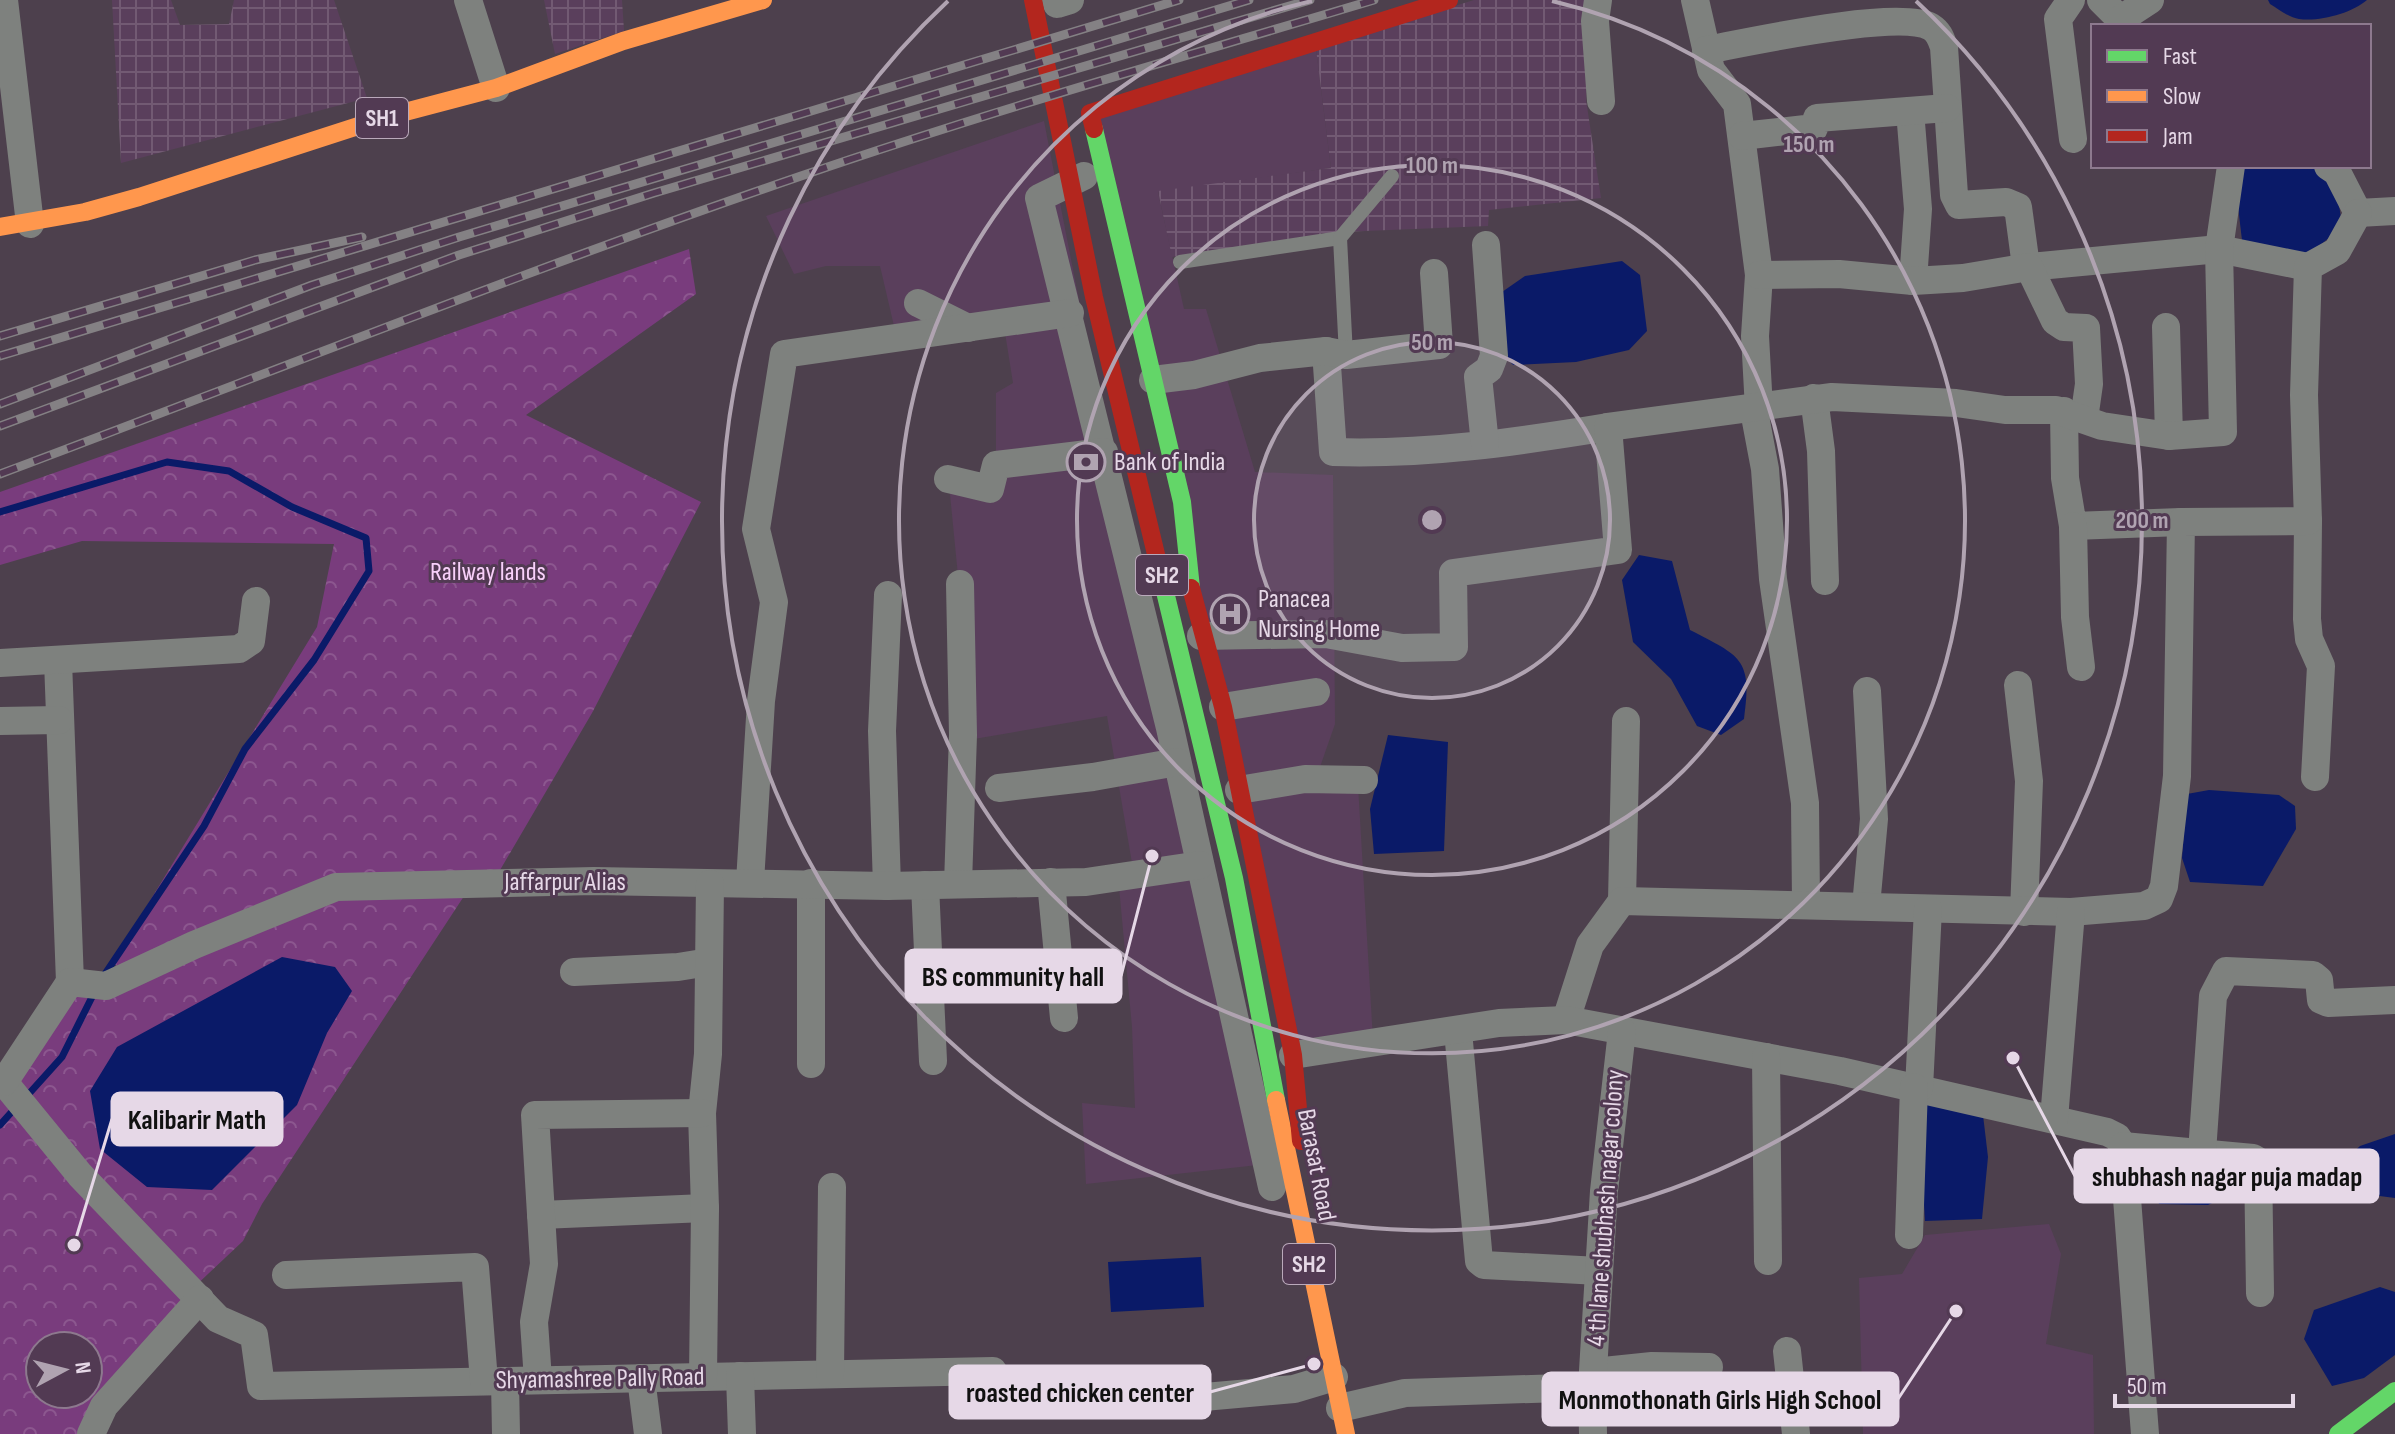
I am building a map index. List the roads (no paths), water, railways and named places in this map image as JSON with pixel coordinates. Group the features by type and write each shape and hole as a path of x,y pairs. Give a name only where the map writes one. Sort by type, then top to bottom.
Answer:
{"main road":[{"name":"SH1","path":"0,227 30,224 139,197 386,117 496,88 623,41 763,0"},
{"name":"Barasat Road","path":"1033,0 1094,297 1234,878 1302,1234 1343,1421"},
{"path":"1302,1234 1304,1172 1293,1055 1223,707 1201,636 1187,571 1182,502 1090,113 1449,0"},
{"path":"2338,1434 2395,1391"}],"street":[{"path":"4,0 30,224"},
{"path":"468,0 496,88"},
{"path":"1056,0 1057,4 1070,0"},
{"path":"1598,0 1595,21 1601,101"},
{"path":"1695,0 1711,70 1737,104 1742,136 1759,275 1755,336 1759,409 1755,416 1765,469 1773,579 1805,803 1806,903"},
{"path":"2071,0 2058,19 2073,139"},
{"path":"2116,15 2150,0"},
{"path":"1706,50 1824,29 1898,22 1928,25 1938,33 1944,47 1954,195 1959,205 2006,202 2018,207 2025,259 2055,321 2064,327 2086,328 2089,384 2074,415 2065,478 2073,526 2075,617 2081,667"},
{"path":"1742,136 1814,128 1817,118 1947,108"},
{"path":"1910,111 1918,209 1913,281"},
{"path":"1103,167 1039,198 1104,452 1274,1195 1302,1234"},
{"path":"1336,353 1333,452 1387,454 1485,444 1759,409 1814,398 2074,415 2102,426 2169,436 2223,432 2219,249 2231,168"},
{"path":"2331,168 2337,172 2358,213"},
{"path":"2358,213 2395,211"},
{"path":"1759,275 1839,274 1913,281 2219,249 2308,267 2337,251 2358,213"},
{"path":"1485,444 1478,377 1489,369 1494,356 1486,245"},
{"path":"2308,267 2304,395 2307,619 2309,639 2321,666 2315,777"},
{"path":"1153,380 1194,375 1260,358 1439,345 1434,273"},
{"path":"918,303 968,328"},
{"path":"750,882 761,701 774,602 756,529 784,354 1070,313"},
{"path":"2166,327 2169,436"},
{"path":"1814,398 1823,478 1825,581"},
{"path":"1201,636 1326,634 1402,648 1454,647 1453,573 1618,550 1608,427"},
{"path":"948,479 990,489 996,465 1104,452"},
{"path":"2073,526 2308,521"},
{"path":"1622,901 1806,903 2024,912 2071,912 2153,904 2164,886 2177,776 2181,522"},
{"path":"958,884 963,735 960,584"},
{"path":"887,886 882,731 888,595"},
{"path":"0,663 243,648 251,641 256,601"},
{"path":"11,1092 87,984 59,720 58,661"},
{"path":"2018,685 2029,781 2024,912"},
{"path":"1866,906 1874,819 1867,691"},
{"path":"1223,707 1316,692"},
{"path":"0,721 59,720"},
{"path":"1566,1020 1590,945 1622,901 1626,721"},
{"path":"999,788 1093,777 1177,762"},
{"path":"1239,790 1305,779 1364,780"},
{"name":"Jaffarpur Alias","path":"87,984 194,945 336,887 594,881 887,886 1086,882 1200,865"},
{"path":"1051,882 1064,1018"},
{"path":"811,883 811,1064"},
{"path":"703,1377 705,1208 702,1113 708,1054 710,884"},
{"path":"925,885 933,1061"},
{"path":"1909,1235 1928,909"},
{"path":"2054,1119 2071,912"},
{"path":"574,972 678,967 709,962"},
{"path":"2202,1152 2213,996 2226,971 2313,975 2319,980 2321,1000 2328,1003 2395,1000"},
{"path":"1293,1055 1499,1023 1566,1020 1916,1087 2107,1132 2117,1137 2123,1146 2145,1434"},
{"path":"1458,1031 1479,1261 1484,1265 1599,1271"},
{"name":"4 th lane shubhash nagar colony","path":"1593,1434 1599,1271 1622,1031"},
{"path":"1766,1057 1768,1261"},
{"name":"Shyamashree Pally Road","path":"11,1092 80,1175 218,1319 254,1335 261,1386 993,1371 1004,1392 1091,1387 1170,1400 1294,1389 1334,1377"},
{"path":"538,1380 534,1322 544,1264 535,1115 702,1113"},
{"path":"2123,1146 2202,1152 2258,1161 2260,1293"},
{"path":"830,1374 832,1187"},
{"path":"541,1215 705,1208"},
{"path":"286,1275 475,1267 506,1434"},
{"path":"91,1434 104,1406 200,1299"},
{"path":"1787,1351 1796,1434"},
{"path":"1343,1421 1405,1393 1593,1379 1652,1366 1709,1367"},
{"path":"740,1376 742,1434"},
{"path":"641,1378 648,1434"}],"lane":[{"path":"1336,353 1340,238 1392,176"},
{"path":"1180,262 1340,238"}],"waterway":[{"path":"0,512 167,462 229,471 292,507 366,538 369,571 314,660 245,749 204,826 103,977"},
{"path":"26,1097 62,1057 95,991"},
{"path":"0,1125 17,1106"}],"railway":[{"path":"0,356 1179,0"},
{"path":"0,404 312,285 459,237 1249,0"},
{"path":"0,426 459,255 654,193 1310,0"},
{"path":"0,474 500,284 801,176 1015,107 1374,0"},
{"path":"0,336 255,260 362,237"}],"place":[{"name":"Bank of India","path":"1086,462"},
{"name":"Panacea Nursing Home","path":"1230,614"},
{"name":"BS community hall","path":"1152,856"},
{"name":"shubhash nagar puja madap","path":"2013,1058"},
{"name":"Kalibarir Math","path":"74,1245"},
{"name":"Monmothonath Girls High School","path":"1956,1311"},
{"name":"roasted chicken center","path":"1314,1364"}],"park label":[{"name":"Railway lands","path":"488,572"}]}
